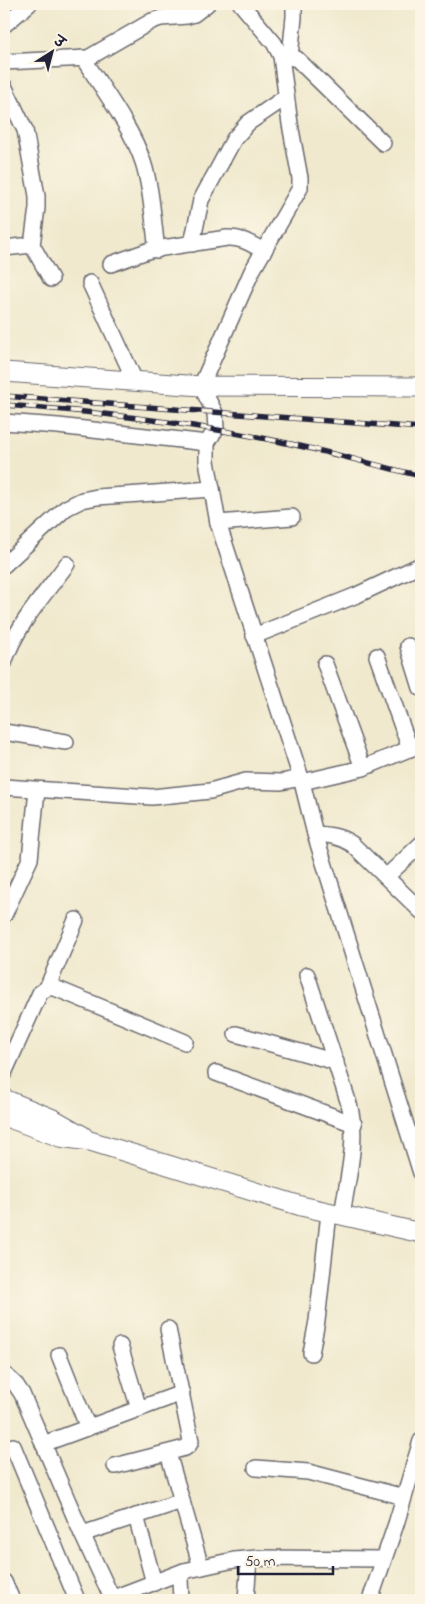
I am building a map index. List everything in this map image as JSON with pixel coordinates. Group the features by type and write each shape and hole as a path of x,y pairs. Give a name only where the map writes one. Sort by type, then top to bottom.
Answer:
{"main road":[{"path":"4,372 201,386 421,387"},
{"path":"4,1099 53,1119 90,1141"},
{"path":"4,1116 60,1137 90,1141 301,1206 421,1233"}],"street":[{"path":"4,25 28,4"},
{"path":"4,62 83,58 94,55 152,21 194,14 207,4"},
{"path":"241,4 286,56 297,59 382,143"},
{"path":"294,4 294,17 286,56 286,97 300,178 300,188 252,271 201,386 215,413 216,429 207,443 207,461 218,524 301,780 421,1173"},
{"path":"83,58 123,120 143,161 157,250"},
{"path":"4,86 25,130 37,196 32,245 51,279"},
{"path":"192,244 201,200 234,139 248,122 286,97"},
{"path":"111,264 142,252 236,238 244,240 264,251"},
{"path":"4,248 32,245"},
{"path":"90,283 135,381"},
{"path":"4,422 58,426 207,443"},
{"path":"4,565 66,508 82,500 212,489"},
{"path":"218,524 292,517"},
{"path":"4,663 9,646 19,629 67,564"},
{"path":"254,636 357,595 421,565"},
{"path":"408,646 419,672 421,688"},
{"path":"4,787 152,797 210,792 246,781 281,782 301,780 363,768 416,747 377,656"},
{"path":"325,664 363,768"},
{"path":"4,732 66,742"},
{"path":"4,915 30,859 37,790"},
{"path":"316,834 334,835 344,838 421,911"},
{"path":"386,877 421,844"},
{"path":"4,1073 40,993 47,988 76,920"},
{"path":"307,975 354,1124 353,1142 336,1214 311,1353"},
{"path":"47,988 55,988 185,1042"},
{"path":"236,1034 336,1062"},
{"path":"216,1074 354,1124"},
{"path":"115,1466 185,1448 191,1441 168,1329"},
{"path":"120,1346 139,1409"},
{"path":"60,1356 88,1428"},
{"path":"4,1374 16,1385 22,1394 110,1599 184,1571 234,1560 383,1559"},
{"path":"43,1444 182,1393"},
{"path":"370,1600 421,1441"},
{"path":"13,1446 78,1600"},
{"path":"168,1453 201,1567"},
{"path":"256,1468 308,1472 404,1497"},
{"path":"82,1534 182,1500"},
{"path":"136,1516 154,1582"},
{"path":"246,1600 249,1559"},
{"path":"181,1600 180,1579 184,1571"},
{"path":"4,1582 12,1600"}],"railway":[{"path":"4,396 421,428"},
{"path":"4,405 70,410 202,427 306,447 421,476"}]}
